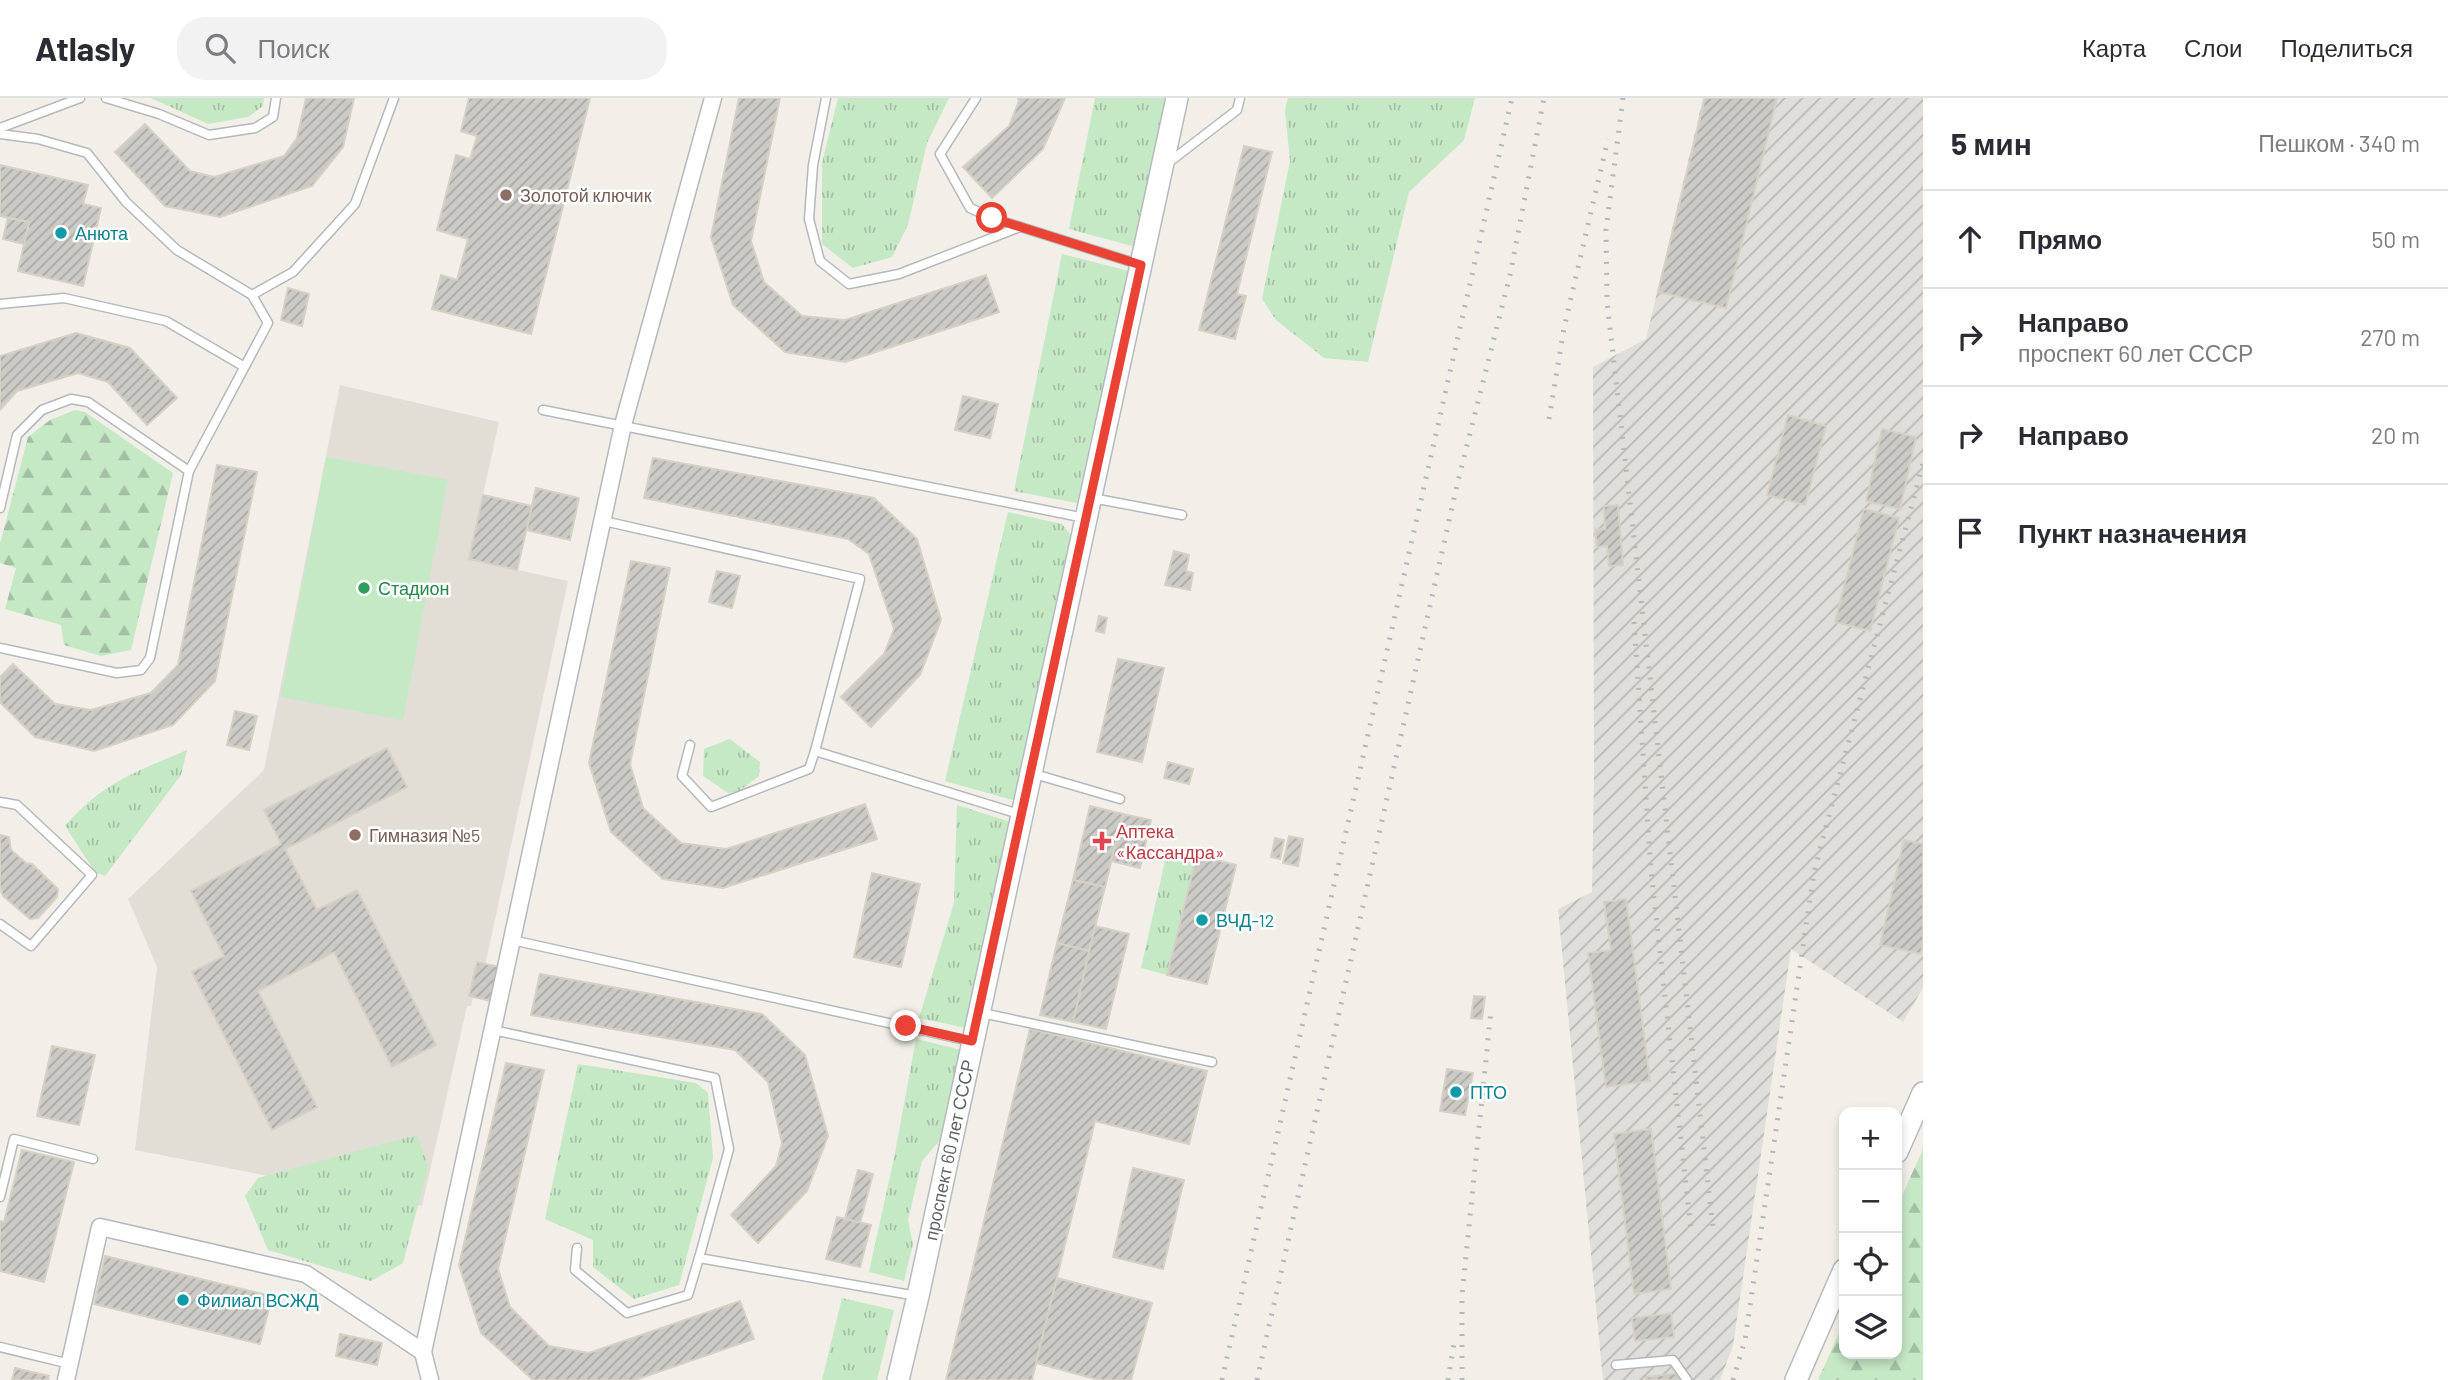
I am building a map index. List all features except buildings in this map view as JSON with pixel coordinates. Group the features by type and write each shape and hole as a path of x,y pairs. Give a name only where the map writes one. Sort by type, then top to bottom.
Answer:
{"street":[{"path":"430,1380 423,1352 623,425 713,98"},
{"name":"проспект 60 лет СССР","path":"898,1380 1177,98"},
{"path":"1902,1141 1923,1093"},
{"path":"66,1380 100,1227 306,1274 423,1352"},
{"path":"1796,1380 1839,1281"}],"lane":[{"path":"0,128 80,98"},
{"path":"106,98 159,114 209,135 255,128 273,117 276,98"},
{"path":"251,295 293,272 355,204 394,98"},
{"path":"826,98 813,166 809,219 820,261 849,284 899,274 1020,227"},
{"path":"975,98 940,154 970,208 992,218 1141,265"},
{"path":"1163,167 1237,110 1240,98"},
{"path":"0,134 38,139 87,153 126,202 177,250 251,295 268,323 189,471 150,658 141,670 117,673 0,648"},
{"path":"0,304 64,299 166,321 243,366"},
{"path":"0,508 17,435 42,410 71,399 88,402 189,471"},
{"path":"543,410 1087,508 1182,515"},
{"path":"604,521 860,579 809,769 711,807 682,776 690,745"},
{"path":"815,751 1022,815"},
{"path":"1031,773 1120,799"},
{"path":"0,802 17,805 92,875 31,946 0,924"},
{"path":"512,940 972,1041"},
{"path":"979,1013 1212,1062"},
{"path":"493,1030 715,1078 729,1149 688,1295 626,1313 575,1270 577,1248"},
{"path":"0,1197 14,1139 93,1159"},
{"path":"699,1258 918,1296"},
{"path":"0,1348 70,1364"},
{"path":"1616,1365 1673,1360 1687,1380"}],"shaded area":[{"path":"1703,98 1923,98 1923,988 1903,1022 1791,949 1733,1346 1720,1380 1603,1380 1558,909 1592,892 1593,367 1646,339"},
{"name":"Гимназия №5","path":"340,385 499,422 469,559 568,581 485,966 477,963 469,996 473,997 471,1006 467,1006 422,1206 135,1150 157,967 128,899 264,770"}],"green space":[{"path":"151,98 264,98 263,106 248,117 208,124"},
{"path":"838,98 949,98 927,143 908,225 892,257 853,268 822,244 822,163"},
{"path":"1095,98 1167,98 1136,247 1069,229"},
{"path":"1288,98 1475,98 1464,140 1409,192 1368,362 1324,358 1276,320 1262,299 1290,161 1285,110"},
{"path":"1062,254 1129,271 1077,503 1014,491"},
{"path":"75,410 85,412 173,473 131,650 101,656 64,645 61,625 5,609 16,568 0,563 0,544 28,437 50,420"},
{"name":"Стадион","path":"326,457 448,480 403,720 281,697"},
{"path":"1008,512 1062,524 1074,539 1016,801 945,781"},
{"path":"730,739 760,762 759,776 739,791 728,793 703,776 704,749"},
{"path":"187,750 181,775 105,876 95,872 65,826 107,788"},
{"path":"957,805 1011,822 966,1028 919,1018 954,903"},
{"path":"1168,848 1197,855 1167,975 1141,968"},
{"path":"916,1039 962,1050 940,1140 922,1161 908,1220 913,1244 904,1281 869,1272"},
{"path":"578,1064 696,1083 708,1093 713,1158 679,1285 634,1299 593,1267 593,1240 545,1219"},
{"path":"417,1135 428,1166 403,1263 371,1281 268,1250 245,1196 258,1178"},
{"path":"1923,1149 1923,1380 1818,1380 1839,1333 1839,1359 1902,1359 1902,1196"},
{"path":"842,1298 894,1310 877,1380 822,1380"}],"railway":[{"path":"1222,1380 1512,98"},
{"path":"1257,1380 1457,485 1510,275 1544,98"},
{"path":"1623,98 1606,230 1607,302 1713,1228"},
{"path":"1549,419 1564,328 1608,139"},
{"path":"1733,1380 1745,1340 1814,872 1923,463"},
{"path":"1634,622 1651,871 1691,1230"},
{"path":"1462,1380 1462,1295 1491,1010"},
{"path":"1448,1380 1454,1343"}],"place":[{"name":"Золотой ключик","path":"506,195"},
{"name":"Анюта","path":"61,233"},
{"name":"Стадион","path":"364,588"},
{"name":"Гимназия №5","path":"355,835"},
{"name":"Аптека «Кассандра»","path":"1102,841"},
{"name":"ВЧД-12","path":"1202,920"},
{"name":"ПТО","path":"1456,1092"},
{"name":"Филиал ВСЖД","path":"183,1300"}],"route":[{"path":"906,1026 972,1041 1141,265 992,218"}]}
